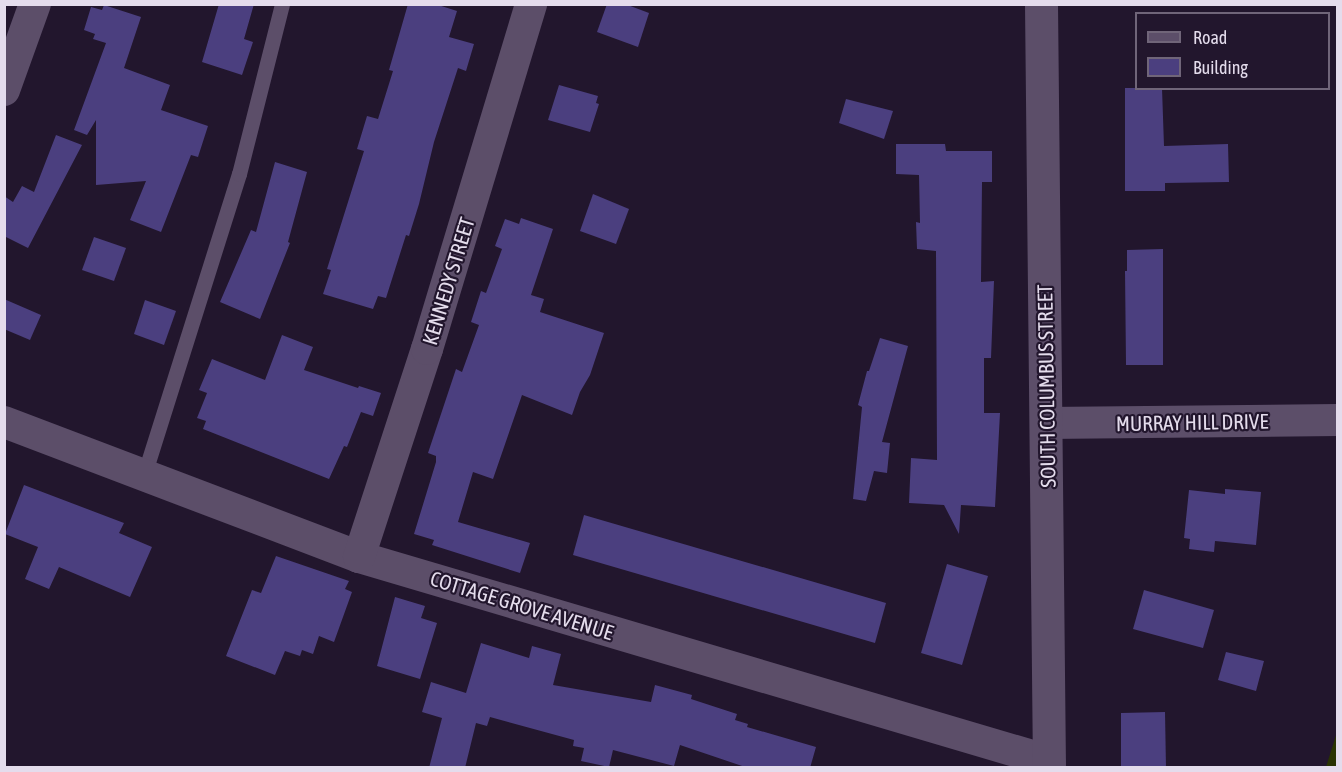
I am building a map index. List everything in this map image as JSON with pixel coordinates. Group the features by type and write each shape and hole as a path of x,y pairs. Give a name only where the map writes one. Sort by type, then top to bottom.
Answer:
{"street":[{"path":"4,90 35,4"},
{"name":"KENNEDY STREET","path":"358,556 427,349 531,4"},
{"name":"SOUTH COLUMBUS STREET","path":"1041,4 1049,764"},
{"name":"MURRAY HILL DRIVE","path":"1046,423 1338,420"},
{"name":"COTTAGE GROVE AVENUE","path":"4,422 358,556 1049,764"}],"lane":[{"path":"144,475 239,174 282,4"}],"green space":[{"path":"1337,732 1337,767 1326,767"}],"building":[{"path":"219,4 254,4 244,39 253,42 242,75 202,62"},
{"path":"408,4 435,4 457,11 449,37 474,44 466,71 458,68 434,142 409,236 406,235 386,298 378,296 373,309 323,294 331,270 327,269 364,151 357,149 367,116 378,119 393,71 389,70"},
{"path":"607,4 625,4 649,13 638,47 597,32"},
{"path":"104,5 141,17 124,68 170,85 161,110 208,126 198,157 191,155 161,232 130,220 146,181 96,185 96,120 87,135 74,130 106,43 93,39 95,34 84,30 91,7 102,10"},
{"path":"559,85 598,96 596,103 599,104 590,132 548,120"},
{"path":"1125,88 1162,90 1164,146 1228,144 1229,182 1165,183 1165,191 1125,191"},
{"path":"846,99 893,111 884,139 839,123"},
{"path":"56,135 82,145 28,248 4,236 4,196 13,202 22,186 34,192"},
{"path":"896,144 945,144 946,151 992,151 992,182 982,182 981,282 994,281 991,358 984,358 984,413 1000,413 995,507 961,505 959,534 944,505 909,503 911,458 937,460 936,251 917,249 916,222 920,223 919,175 896,174"},
{"path":"275,162 307,172 288,242 290,243 260,319 220,302 251,230 256,232"},
{"path":"593,194 629,209 616,244 580,231"},
{"path":"521,218 553,229 531,295 544,299 540,312 604,333 590,375 580,392 572,415 522,395 493,479 473,472 458,522 530,543 520,573 432,545 434,540 414,534 436,462 436,456 428,453 456,369 462,372 479,325 471,322 481,291 486,293 502,249 495,246 505,219 519,224"},
{"path":"94,237 126,248 114,281 82,270"},
{"path":"1163,249 1163,365 1126,365 1125,271 1127,271 1127,250"},
{"path":"4,299 41,315 30,340 4,329"},
{"path":"145,300 176,311 164,345 134,334"},
{"path":"282,335 313,347 304,370 381,393 373,416 361,412 347,447 344,446 329,479 203,429 206,421 197,418 207,393 199,390 212,359 265,380"},
{"path":"880,338 908,346 882,442 890,443 887,473 874,471 866,501 853,499 862,407 858,405 867,371 869,371"},
{"path":"24,485 124,523 119,533 152,547 130,597 59,567 49,589 25,579 38,547 5,534"},
{"path":"1225,489 1261,492 1256,545 1215,541 1214,552 1189,549 1190,539 1184,538 1189,490 1225,494"},
{"path":"584,515 886,603 875,643 573,555"},
{"path":"276,556 349,581 345,589 352,592 334,642 319,636 313,654 302,650 300,656 285,651 275,675 226,656 252,590 261,593"},
{"path":"947,564 988,576 962,665 921,653"},
{"path":"1144,590 1214,610 1203,648 1133,629"},
{"path":"395,597 425,606 421,618 437,623 420,679 377,666"},
{"path":"481,643 529,658 532,646 561,654 553,685 651,702 655,685 692,695 691,699 737,714 735,720 748,724 747,727 816,747 810,768 748,768 680,745 674,766 613,750 609,767 581,761 584,748 573,746 574,740 490,717 487,726 476,723 465,768 429,768 442,718 422,712 431,682 466,693"},
{"path":"1226,652 1264,661 1256,691 1218,680"},
{"path":"1165,712 1166,768 1121,768 1121,713"}]}
